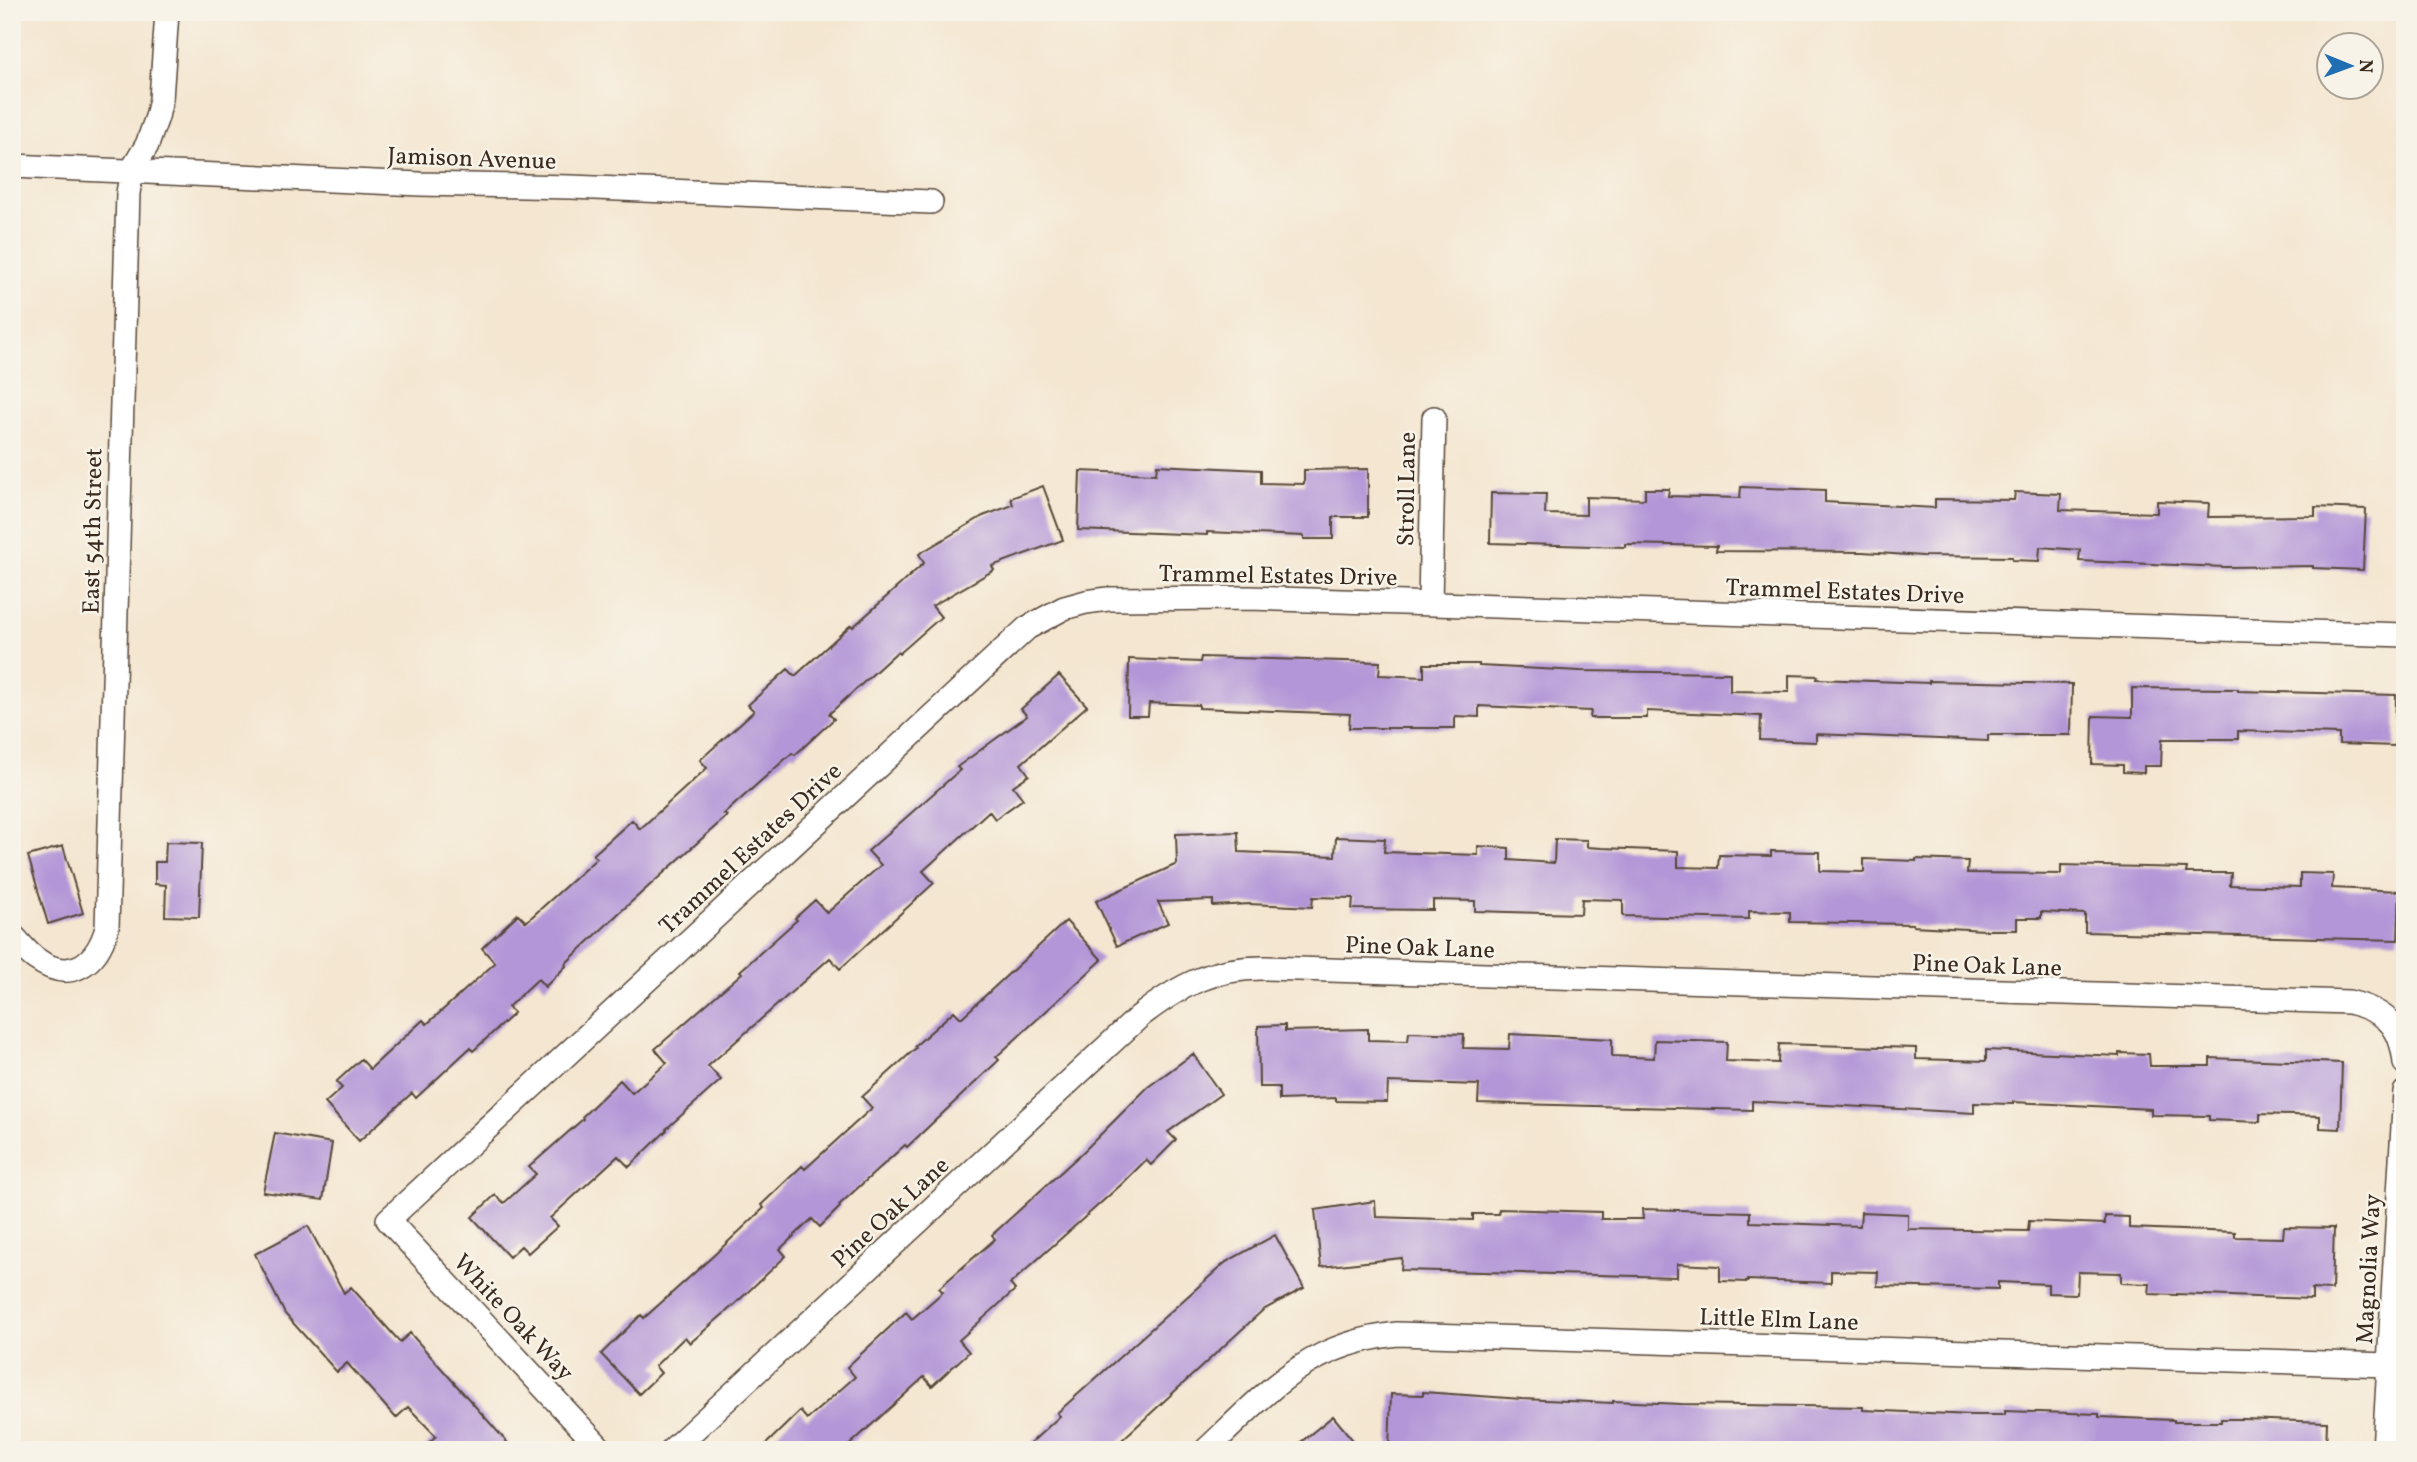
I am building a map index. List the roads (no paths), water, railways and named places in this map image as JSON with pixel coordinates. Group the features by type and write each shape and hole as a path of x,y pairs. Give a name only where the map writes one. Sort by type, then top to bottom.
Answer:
{"street":[{"name":"East 54th Street","path":"12,935 36,960 55,968 75,970 89,962 102,946 107,928 128,192 132,170 147,145 161,99 167,12"},
{"name":"Jamison Avenue","path":"12,166 406,184 584,188 931,202"},
{"name":"Stroll Lane","path":"1430,603 1434,418"},
{"name":"Trammel Estates Drive","path":"388,1220 1017,637 1064,608 1108,599 1249,598 2405,635"},
{"name":"Pine Oak Lane","path":"672,1450 1140,1016 1169,994 1191,982 1219,973 1243,968 1266,968 2349,1002 2370,1008 2392,1022 2403,1046 2405,1062"},
{"name":"Magnolia Way","path":"2384,1450 2405,1092"},
{"name":"White Oak Way","path":"388,1220 602,1450"},
{"name":"Little Elm Lane","path":"1206,1450 1297,1368 1318,1355 1347,1343 1397,1334 2389,1364"}]}
